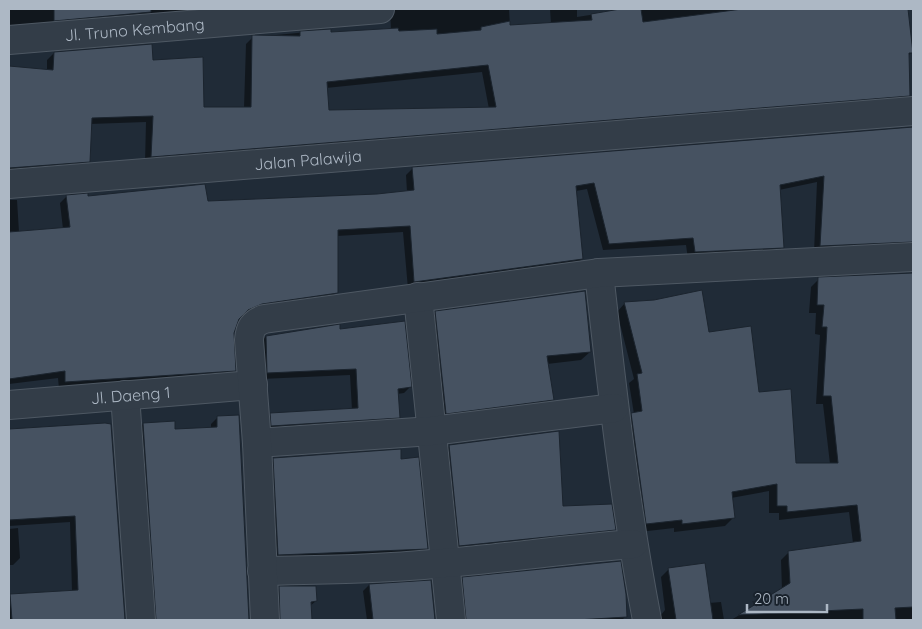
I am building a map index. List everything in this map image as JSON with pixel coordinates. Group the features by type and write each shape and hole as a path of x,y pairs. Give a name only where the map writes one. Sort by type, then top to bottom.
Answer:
{"street":[{"name":"Jl. Truno Kembang","path":"9,40 380,9"},
{"name":"Jalan Palawija","path":"9,184 913,111"},
{"path":"265,620 257,443 249,340 252,327 256,322 264,319 418,297 599,273 913,256"},
{"path":"599,273 614,408 633,544 647,620"},
{"path":"418,297 451,620"},
{"name":"Jl. Daeng 1","path":"9,405 253,385"},
{"path":"125,395 141,620"},
{"path":"257,443 432,431 614,408"},
{"path":"262,571 359,569 445,563 550,550 633,544"}],"building":[{"path":"54,9 151,9 151,12 54,21"},
{"path":"620,9 641,9 643,22 742,9 908,9 913,53 909,53 910,96 151,157 153,116 92,118 90,162 9,168 9,66 53,70 54,52 152,44 153,60 203,57 204,107 251,107 252,35 300,36 300,31 331,29 331,32 398,28 399,31 437,29 437,34 481,30 481,27 510,21 510,25 592,20 591,14","holes":["488,65 496,107 329,110 327,82"]},
{"path":"913,127 913,242 820,246 824,176 780,185 784,248 695,252 693,238 609,244 594,183 576,186 583,259 414,282 410,226 338,230 338,293 262,304 248,310 239,319 234,333 236,371 65,382 65,371 9,379 9,232 70,227 66,195 88,193 88,196 205,184 208,201 377,194 414,190 412,167"},
{"path":"913,273 913,607 895,608 896,620 863,620 863,609 738,615 790,583 788,551 861,541 857,505 787,512 787,506 777,506 777,484 732,492 735,518 682,524 682,520 646,524 631,413 642,411 637,374 642,373 624,302 654,300 702,290 709,332 751,326 759,392 791,389 796,463 838,463 831,396 823,396 827,327 822,327 824,305 817,305 818,277"},
{"path":"585,291 591,352 547,356 554,400 446,414 435,311"},
{"path":"405,321 412,387 398,389 400,418 271,426 270,413 358,408 356,369 267,373 266,336 340,324 340,329"},
{"path":"239,415 249,620 156,620 143,423 175,421 175,429 217,427 217,416"},
{"path":"111,424 125,620 12,620 10,594 78,590 75,516 9,520 9,429"},
{"path":"559,431 563,506 612,504 616,530 459,546 449,445"},
{"path":"401,449 401,459 419,457 428,549 278,555 273,458"},
{"path":"621,561 627,617 576,620 466,620 462,577"},
{"path":"705,563 713,620 676,620 668,568"},
{"path":"431,580 435,620 373,620 369,584"},
{"path":"279,586 316,586 317,601 311,602 312,620 280,620"}]}
